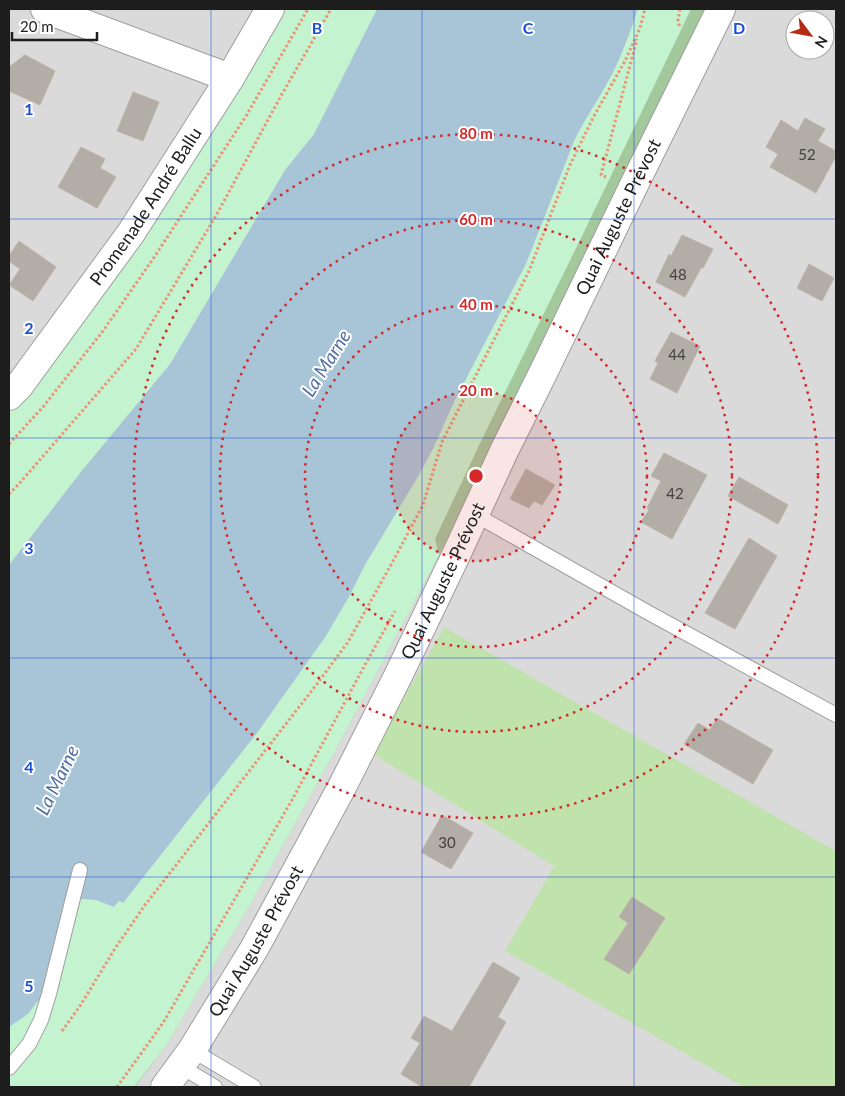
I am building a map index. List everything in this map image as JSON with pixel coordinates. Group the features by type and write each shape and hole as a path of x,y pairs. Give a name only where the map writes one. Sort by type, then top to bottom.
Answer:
{"street":[{"path":"45,9 230,78"},
{"name":"Promenade André Ballu","path":"9,396 19,386 131,233 230,78 270,9"},
{"name":"Quai Auguste Prévost","path":"179,1068 254,949 342,787 457,553 504,451 721,9"}],"lane":[{"path":"474,514 649,613 836,715"},
{"path":"9,1068 29,1044 41,1020 80,870"},
{"path":"179,1068 215,1087"},
{"path":"179,1068 254,1087"}],"path":[{"path":"9,494 136,348 216,214 331,9"},
{"path":"601,174 645,9"},
{"path":"680,9 678,20 683,33"},
{"path":"57,1037 80,1006 145,905 348,642 423,505 442,442 529,271 573,158 625,61 640,28"},
{"path":"117,1087 164,1023 292,800 399,604"}],"shaded area":[{"path":"9,9 377,9 9,565"},
{"path":"708,9 836,9 836,1087 135,1087 167,1044 251,903 335,751 439,555"}],"green space":[{"path":"283,9 377,9 314,134 285,170 170,364 80,473 9,565 9,412 31,388"},
{"path":"638,9 691,9 435,539 439,555 335,751 251,903 167,1044 134,1087 9,1087 9,1027 28,1014 47,974 75,904 82,899 96,900 114,907 119,901 123,903 257,733 326,636 350,595 365,565 434,447 454,402 526,264 575,139 614,70 626,44"},
{"path":"686,9 708,9 439,555 335,751 251,903 167,1044 135,1087 102,1087 295,699"},
{"path":"444,627 836,851 836,1087 744,1087 505,951 554,866 373,754"}],"water":[{"name":"La Marne","path":"377,9 638,9 626,44 614,70 575,139 526,264 454,402 419,475 365,565 326,636 257,733 123,903 119,901 114,907 96,900 82,899 75,904 47,974 40,998 28,1014 9,1027 9,565 80,473 170,364 285,170 314,134"}],"building":[{"path":"25,55 55,71 40,105 9,91 9,67"},
{"path":"133,92 159,102 143,141 117,131"},
{"path":"805,118 825,129 818,141 836,151 836,156 816,193 770,167 778,154 766,147 781,120 798,131"},
{"path":"81,147 105,159 100,168 116,177 97,208 58,187"},
{"path":"682,235 713,249 685,297 656,282 669,254 671,256"},
{"path":"19,241 56,267 33,301 9,285 20,269 9,261 9,256"},
{"path":"809,264 834,278 822,301 797,288"},
{"path":"671,332 700,346 677,393 650,379 658,363 655,361"},
{"path":"664,453 707,475 672,539 641,522 649,510 647,508 661,481 651,476"},
{"path":"526,469 555,485 542,505 534,501 529,508 510,499"},
{"path":"739,477 788,505 778,524 728,496"},
{"path":"749,538 777,556 735,629 705,613"},
{"path":"717,718 773,750 753,784 684,744 698,723 710,730"},
{"path":"442,815 473,833 451,869 421,852"},
{"path":"632,897 665,918 629,974 604,959 628,923 619,917"},
{"path":"493,962 520,978 498,1017 506,1022 469,1087 422,1087 401,1074 420,1043 411,1038 424,1016 452,1031"}]}
